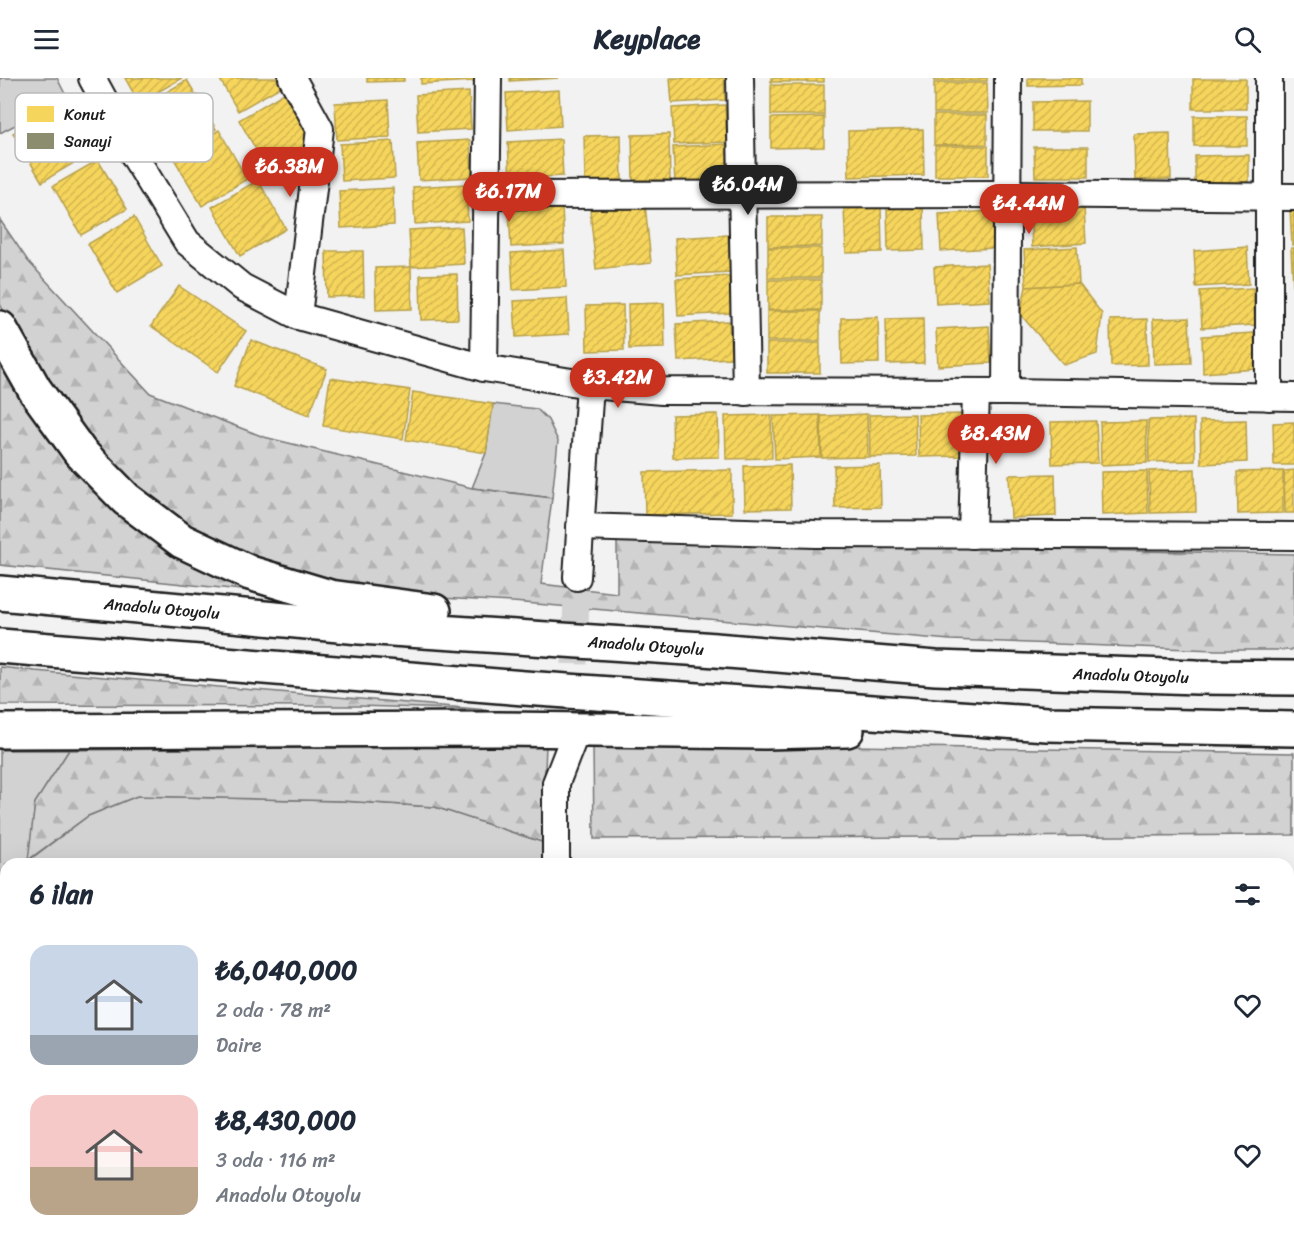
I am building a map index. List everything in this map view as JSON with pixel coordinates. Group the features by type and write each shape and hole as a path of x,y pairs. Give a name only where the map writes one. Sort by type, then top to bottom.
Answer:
{"highway":[{"path":"0,328 35,390 74,443 126,499 182,541 250,573 330,597 703,649"},
{"name":"Anadolu Otoyolu","path":"0,593 360,627 703,649 936,668 1294,678"},
{"path":"0,646 536,689 1047,724 1294,729"},
{"path":"0,731 499,729 765,732 1047,724"}],"street":[{"path":"92,78 100,93"},
{"path":"292,78 320,129 298,316"},
{"path":"484,368 488,78"},
{"path":"740,78 746,392"},
{"path":"1006,392 1008,78"},
{"path":"138,162 187,242 242,287 298,316 484,368 590,385 662,391 1006,392 1282,397 1268,197 1269,78"},
{"path":"488,195 1008,194 1294,197"},
{"path":"577,577 590,385"},
{"path":"972,535 976,392"},
{"path":"580,527 816,534 1294,536"},
{"path":"556,858 556,783 572,742 572,858"}],"green space":[{"path":"0,78 57,78 64,93 15,93 15,125 0,133"},
{"path":"0,220 28,261 150,393 264,437 472,488 552,498 541,584 617,593 617,541 1294,554 1294,650 1217,650 950,640 513,602 422,597 331,582 228,550 185,525 103,461 33,365 0,304"},
{"path":"0,352 198,565 251,591 0,565"},
{"path":"493,404 537,409 548,420 558,441 552,498 472,488 486,453"},
{"path":"0,667 488,710 358,706 0,705"},
{"path":"593,742 1294,753 1294,835 594,839"},
{"path":"546,746 542,842 435,807 342,801 137,796 88,816 28,858 35,803 69,750"},
{"path":"0,750 69,750 35,803 29,858 0,858"},
{"path":"137,796 342,801 435,807 542,842 543,858 32,858 88,816"}],"building: Konut":[{"path":"125,78 182,78 156,93 133,93"},
{"path":"219,78 280,78 284,85 238,111"},
{"path":"367,78 404,78 404,81 367,82"},
{"path":"421,78 474,78 474,81 421,84"},
{"path":"510,78 559,78 510,81"},
{"path":"670,78 724,78 725,100 672,103"},
{"path":"771,78 824,78 824,82 771,82"},
{"path":"934,78 987,78 987,81 934,81"},
{"path":"1028,78 1081,78 1081,85 1028,86"},
{"path":"1193,79 1246,79 1246,109 1193,109"},
{"path":"187,80 195,93 165,93"},
{"path":"934,83 987,83 988,113 934,113"},
{"path":"771,85 824,85 824,115 771,115"},
{"path":"559,90 561,126 508,130 506,93"},
{"path":"469,92 471,129 418,132 416,95"},
{"path":"284,93 313,142 267,169 239,120"},
{"path":"388,100 390,137 337,140 335,103"},
{"path":"1087,101 1087,131 1033,131 1033,102"},
{"path":"725,105 727,142 674,144 672,108"},
{"path":"934,115 987,115 987,144 934,145"},
{"path":"1194,116 1247,116 1247,146 1194,146"},
{"path":"824,117 824,147 771,148 771,118"},
{"path":"923,129 924,175 849,177 848,131"},
{"path":"219,130 247,179 202,206 176,162 213,162 213,134"},
{"path":"1170,133 1171,179 1135,180 1134,134"},
{"path":"669,134 670,180 633,180 632,135"},
{"path":"621,135 622,180 585,181 584,136"},
{"path":"561,139 563,176 510,179 508,142"},
{"path":"470,140 472,177 419,180 417,143"},
{"path":"393,141 395,178 342,181 340,144"},
{"path":"726,144 728,181 675,184 673,147"},
{"path":"935,146 988,146 988,176 935,176"},
{"path":"1034,147 1088,147 1088,177 1035,177"},
{"path":"1249,155 1249,185 1195,185 1195,156"},
{"path":"30,162 75,162 42,182"},
{"path":"95,162 99,162 127,209 81,235 53,186"},
{"path":"258,180 286,229 240,256 212,207"},
{"path":"466,184 468,221 415,224 413,187"},
{"path":"393,188 394,225 341,228 339,191"},
{"path":"645,204 651,263 596,269 590,210"},
{"path":"923,205 924,250 888,251 887,206"},
{"path":"562,207 564,244 511,247 509,211"},
{"path":"844,207 881,207 882,252 846,253"},
{"path":"1084,207 1086,243 1032,247 1030,210"},
{"path":"1290,208 1294,208 1294,245 1292,245"},
{"path":"992,211 994,248 941,251 939,214"},
{"path":"134,217 162,266 117,293 88,244"},
{"path":"768,217 822,217 822,246 768,247"},
{"path":"462,227 464,264 411,267 409,230"},
{"path":"728,235 730,272 677,275 675,238"},
{"path":"1077,247 1079,284 1026,287 1024,250"},
{"path":"1247,247 1249,284 1196,287 1194,251"},
{"path":"768,248 821,248 821,278 768,278"},
{"path":"1291,248 1294,248 1294,285 1293,285"},
{"path":"564,250 566,287 513,290 511,253"},
{"path":"326,251 363,251 364,296 327,297"},
{"path":"987,264 990,301 936,304 934,267"},
{"path":"411,267 412,309 376,310 375,268"},
{"path":"457,274 458,319 421,320 420,275"},
{"path":"729,276 731,313 678,316 676,279"},
{"path":"768,280 821,280 821,310 768,310"},
{"path":"1079,284 1102,314 1097,354 1064,365 1020,314 1026,287"},
{"path":"179,286 246,331 218,372 151,326"},
{"path":"1253,288 1255,325 1202,328 1200,291"},
{"path":"567,298 569,334 516,337 514,301"},
{"path":"664,303 665,348 629,349 628,304"},
{"path":"623,305 624,350 587,351 586,306"},
{"path":"767,311 820,311 820,341 767,341"},
{"path":"878,317 879,363 842,364 841,318"},
{"path":"923,318 924,363 887,364 886,319"},
{"path":"1189,318 1191,363 1154,364 1153,319"},
{"path":"1147,319 1148,365 1111,366 1110,320"},
{"path":"729,321 731,358 678,361 676,324"},
{"path":"989,326 991,363 938,366 936,329"},
{"path":"1254,333 1256,369 1203,373 1202,336"},
{"path":"251,340 327,369 309,415 234,386"},
{"path":"767,343 820,343 820,373 767,373"},
{"path":"330,378 410,390 403,439 323,426"},
{"path":"413,392 493,404 486,453 406,440"},
{"path":"718,414 719,457 673,458 672,415"},
{"path":"867,414 868,457 822,458 821,416"},
{"path":"915,414 916,456 870,457 869,415"},
{"path":"964,414 965,456 919,457 918,415"},
{"path":"771,415 772,458 726,459 725,416"},
{"path":"820,415 821,457 775,459 773,416"},
{"path":"1194,419 1195,461 1149,462 1148,420"},
{"path":"1246,420 1247,462 1201,464 1200,421"},
{"path":"1096,421 1098,463 1052,464 1051,422"},
{"path":"1146,421 1147,463 1101,465 1100,422"},
{"path":"1294,422 1294,465 1274,465 1273,423"},
{"path":"790,465 791,508 745,509 744,466"},
{"path":"880,465 881,507 835,508 834,466"},
{"path":"1195,469 1196,512 1150,513 1149,471"},
{"path":"732,470 732,513 645,515 644,472"},
{"path":"1294,470 1294,513 1285,513 1284,471"},
{"path":"1147,471 1148,513 1102,515 1101,472"},
{"path":"1283,471 1283,513 1238,514 1237,472"},
{"path":"1055,474 1056,516 1011,518 1009,475"}],"tunnel":[{"path":"572,742 577,577"}]}
